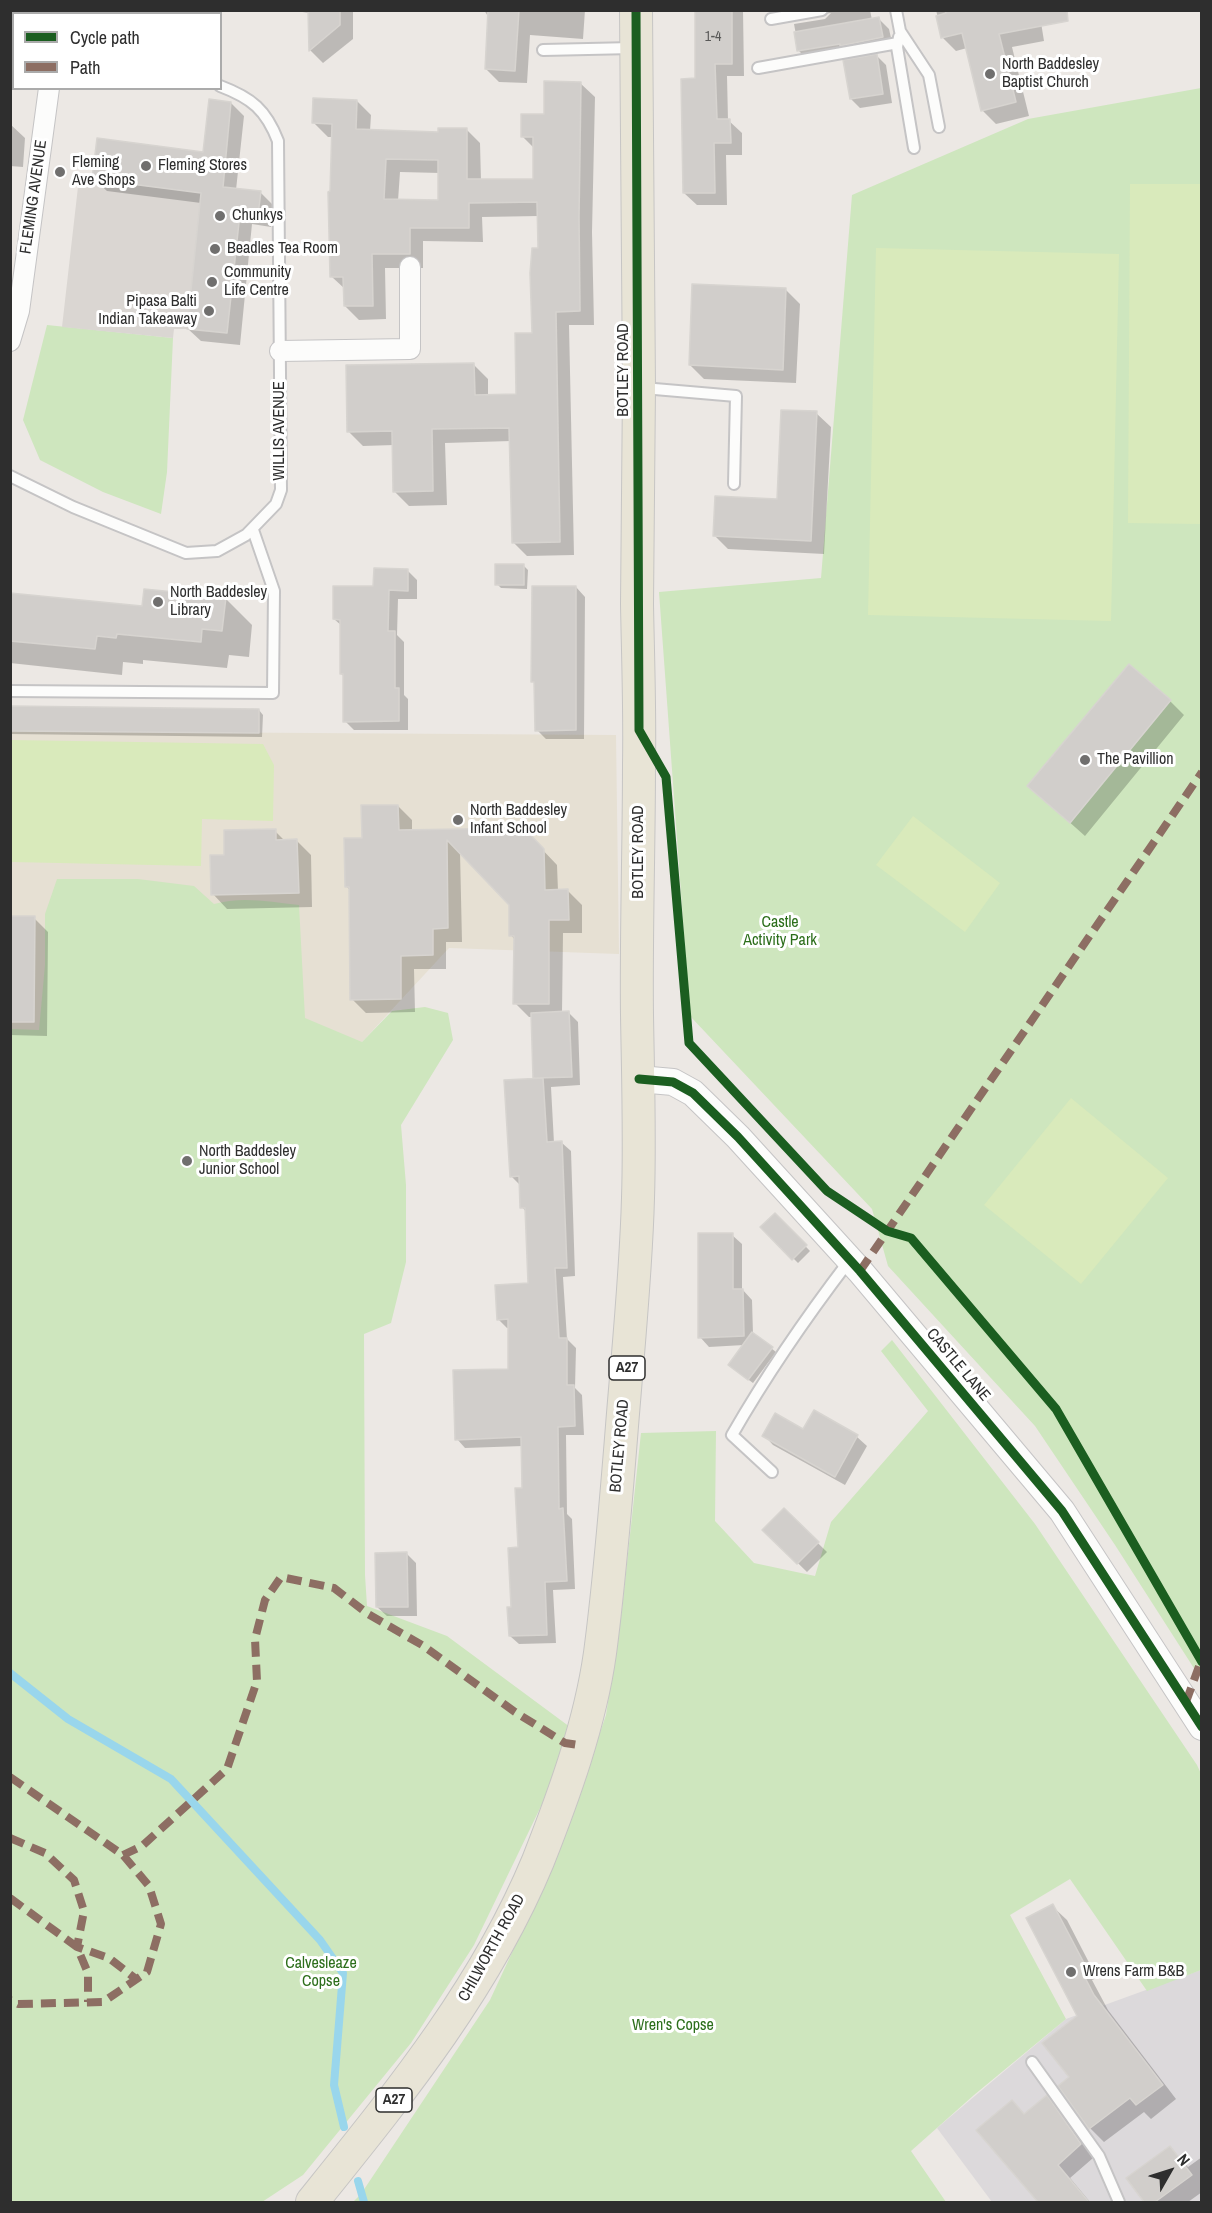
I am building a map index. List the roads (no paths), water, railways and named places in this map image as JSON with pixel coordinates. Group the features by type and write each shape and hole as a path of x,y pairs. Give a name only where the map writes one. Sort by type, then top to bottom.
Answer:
{"main road":[{"name":"BOTLEY ROAD","path":"599,1656 618,1470 636,1249 639,1079 637,1014 639,388 636,10"},
{"name":"CHILWORTH ROAD","path":"312,2202 401,2091 470,1992 499,1941 529,1880 554,1817 589,1706 599,1656"}],"street":[{"name":"FLEMING AVENUE","path":"10,340 19,311 48,90"},
{"path":"280,351 410,349 410,267"},
{"name":"CASTLE LANE","path":"639,1079 673,1082 693,1093 738,1137 850,1260 1062,1511 1202,1727"}],"lane":[{"path":"771,19 822,10"},
{"path":"896,10 900,31 898,43 914,148"},
{"path":"900,31 929,75 939,127"},
{"path":"758,69 898,43"},
{"path":"543,50 636,48"},
{"name":"WILLIS AVENUE","path":"10,476 73,507 186,552 217,551 254,530 276,504 280,490 278,141 270,121 257,105 240,93 222,87"},
{"path":"639,388 736,396 734,484"},
{"path":"10,691 273,693 274,591 254,530"},
{"path":"772,1472 732,1435 815,1305 850,1260"},
{"path":"1032,2062 1099,2156 1119,2202"}],"waterway":[{"path":"10,1673 68,1719 171,1779 320,1940 343,1973 334,2085 344,2127"},
{"path":"358,2181 364,2202"}],"place":[{"name":"North Baddesley Baptist Church","path":"990,74"},
{"name":"Fleming Stores","path":"146,166"},
{"name":"Fleming Ave Shops","path":"60,172"},
{"name":"Chunkys","path":"220,216"},
{"name":"Beadles Tea Room","path":"215,249"},
{"name":"Community Life Centre","path":"212,282"},
{"name":"Pipasa Balti Indian Takeaway","path":"209,311"},
{"name":"North Baddesley Library","path":"158,602"},
{"name":"The Pavillion","path":"1085,760"},
{"name":"North Baddesley Infant School","path":"458,820"},
{"name":"North Baddesley Junior School","path":"187,1161"},
{"name":"Wrens Farm B&B","path":"1071,1972"}],"park label":[{"name":"Castle Activity Park","path":"780,932"},
{"name":"Calvesleaze Copse","path":"321,1973"},
{"name":"Wren's Copse","path":"673,2026"}]}
